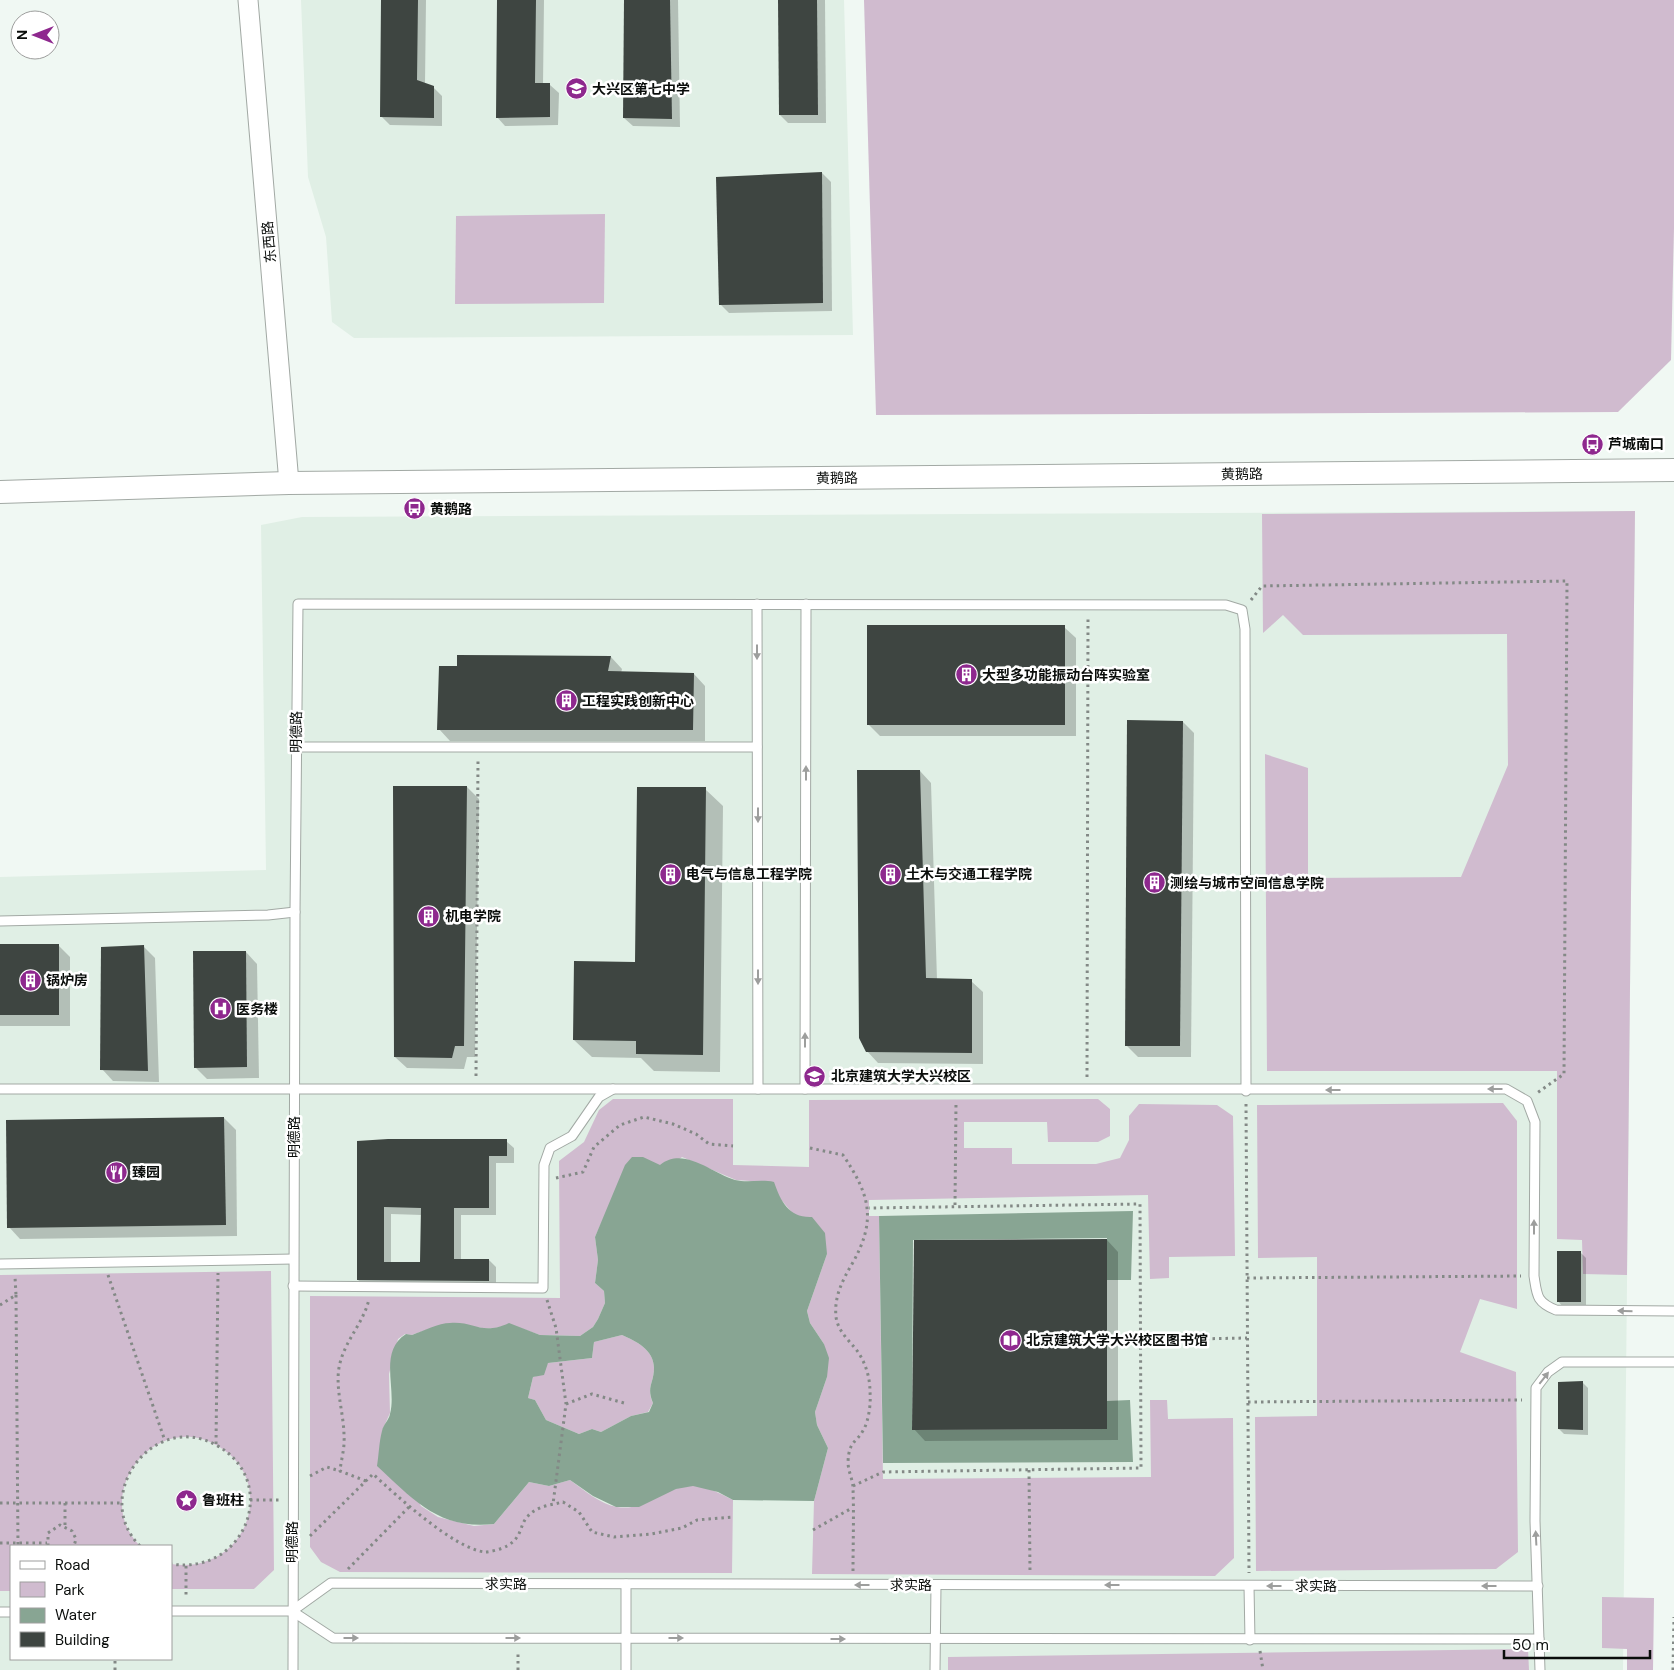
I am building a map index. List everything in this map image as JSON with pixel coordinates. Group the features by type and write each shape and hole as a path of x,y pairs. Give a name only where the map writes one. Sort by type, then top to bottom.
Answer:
{"street":[{"name":"东西路","path":"248,0 290,483"},
{"name":"黄鹅路","path":"0,492 290,483 1674,470"}],"lane":[{"name":"明德路","path":"293,1670 293,1259 298,604 757,604"},
{"path":"758,1089 757,604 1226,605 1242,610 1245,629 1246,1091"},
{"path":"805,1089 806,604"},
{"path":"296,747 758,747"},
{"path":"0,921 268,915 295,912"},
{"path":"0,1089 1246,1091 1506,1089 1527,1101 1535,1122 1534,1276 1537,1296 1544,1305 1556,1310 1674,1312"},
{"path":"293,1286 543,1288 543,1179 544,1165 550,1148 572,1136 599,1097 614,1089"},
{"path":"0,1264 293,1259"},
{"path":"1540,1670 1535,1521 1536,1388 1548,1372 1562,1362 1674,1362"},
{"name":"求实路","path":"292,1611 331,1583 1538,1586"},
{"path":"626,1584 626,1670"},
{"path":"935,1670 936,1585"},
{"path":"1249,1586 1250,1640"},
{"path":"172,1611 292,1611 332,1638 1538,1639"}],"path":[{"path":"1242,610 1262,586 1567,581 1564,1074 1527,1101"},
{"path":"1087,1090 1088,605"},
{"path":"476,1089 478,747"},
{"path":"955,1205 956,1090"},
{"path":"1246,1091 1249,1586"},
{"path":"543,1179 582,1172 594,1148 620,1125 644,1117 673,1124 696,1134 709,1144 733,1146"},
{"path":"810,1148 842,1156 855,1174 869,1208 864,1236 842,1280 836,1298 836,1319 845,1338 858,1352 867,1370 870,1392 869,1412 863,1430 851,1444 848,1464 853,1486 853,1585"},
{"path":"853,1486 883,1472 1141,1468 1140,1204 955,1205 869,1208"},
{"path":"216,1444 218,1260"},
{"path":"104,1262 165,1441"},
{"path":"15,1264 18,1545"},
{"path":"1247,1278 1534,1276"},
{"path":"340,1471 344,1437 340,1399 340,1364 350,1336 366,1314 371,1287"},
{"path":"543,1288 556,1328 566,1404 553,1504"},
{"path":"0,1305 16,1295"},
{"path":"1141,1340 1248,1338"},
{"path":"566,1404 592,1394 624,1403"},
{"path":"1248,1402 1535,1400"},
{"path":"139,1545 134,1540 125,1523 122,1503 124,1483 133,1464 147,1450 165,1441 182,1437 200,1439 216,1444 230,1454 241,1467 248,1483 250,1500 248,1520 239,1539 218,1557 206,1563 186,1566 172,1564"},
{"path":"310,1476 327,1467 366,1481"},
{"path":"1028,1470 1030,1585"},
{"path":"310,1536 373,1474 410,1507 463,1544 485,1552 506,1546 520,1534 527,1516 539,1508 563,1502 579,1512 592,1532 614,1537 682,1528 697,1520 733,1518"},
{"path":"250,1500 292,1501"},
{"path":"0,1503 122,1503"},
{"path":"65,1503 65,1526 75,1535 74,1545"},
{"path":"345,1572 410,1507"},
{"path":"813,1530 853,1508"},
{"path":"0,1543 48,1545 51,1530 65,1526"},
{"path":"186,1566 186,1611"},
{"path":"1673,1670 1674,1617"}],"shaded area":[{"name":"大兴区第七中学","path":"301,0 844,0 853,335 354,338 332,322 326,237 308,177"},
{"name":"北京建筑大学大兴校区","path":"1635,511 1623,1670 0,1670 0,877 266,870 261,525 302,517"}],"green space":[{"path":"864,0 1674,0 1674,228 1671,360 1618,412 876,415"},
{"path":"605,214 604,303 455,304 456,216"},
{"path":"1635,511 1627,1275 1583,1274 1582,1240 1557,1239 1557,1071 1267,1071 1265,754 1308,768 1308,878 1461,877 1508,765 1507,634 1303,635 1283,615 1263,633 1262,514"},
{"path":"613,1099 733,1099 733,1165 809,1167 809,1100 1098,1099 1110,1109 1110,1136 1098,1142 1048,1142 1047,1122 964,1122 964,1148 1012,1148 1012,1164 1096,1164 1120,1158 1129,1140 1129,1116 1139,1104 1217,1105 1233,1116 1235,1256 1169,1257 1169,1278 1150,1279 1148,1195 869,1200 869,1216 879,1216 883,1479 1151,1477 1150,1400 1167,1400 1168,1419 1233,1418 1234,1558 1215,1576 812,1574 814,1501 828,1448 817,1425 815,1412 827,1377 824,1344 810,1323 807,1311 827,1254 801,1218 793,1214 779,1197 750,1181 736,1180 682,1157 604,1217 595,1237 598,1260 595,1283 604,1291 605,1303 593,1327 580,1336 540,1335 509,1324 493,1328 455,1326 412,1335 405,1334 398,1339 389,1374 390,1413 382,1431 421,1506 438,1517 474,1526 494,1524 529,1482 549,1486 570,1480 598,1500 617,1507 637,1506 683,1487 698,1486 714,1491 733,1500 732,1573 340,1572 321,1562 310,1547 310,1296 560,1298 559,1161 584,1142 599,1110"},
{"path":"1503,1103 1517,1121 1517,1309 1480,1299 1460,1352 1516,1372 1518,1552 1496,1569 1256,1571 1255,1417 1317,1416 1317,1257 1258,1258 1257,1105"},
{"path":"271,1271 274,1570 254,1589 172,1589 172,1564 197,1564 219,1555 236,1541 246,1522 250,1501 247,1480 236,1461 216,1445 193,1437 171,1439 151,1448 136,1464 125,1483 122,1504 126,1526 139,1545 10,1545 10,1591 0,1591 0,1275"},
{"path":"622,1335 643,1347 651,1356 654,1373 650,1393 653,1403 648,1412 631,1416 601,1432 592,1429 579,1434 546,1420 535,1400 528,1398 533,1377 539,1375 548,1363 592,1358 594,1342"},
{"path":"1602,1597 1654,1598 1653,1670 1627,1670 1627,1649 1602,1648"},
{"path":"1528,1649 1529,1670 948,1670 948,1657"}],"water":[{"path":"632,1157 643,1157 660,1165 678,1158 698,1163 735,1180 774,1182 783,1202 792,1212 804,1217 812,1217 825,1233 827,1254 807,1311 810,1323 824,1344 829,1358 827,1377 815,1412 817,1425 828,1448 814,1501 733,1500 718,1492 693,1486 676,1489 639,1507 616,1507 593,1496 570,1480 549,1486 529,1482 494,1524 475,1525 458,1522 429,1510 403,1490 377,1466 380,1439 392,1404 390,1360 393,1350 406,1334 412,1335 446,1323 491,1328 509,1323 540,1335 580,1336 593,1327 605,1303 604,1291 595,1283 598,1260 595,1237 625,1165","holes":["622,1335 638,1343 651,1356 654,1373 650,1393 653,1403 649,1412 631,1416 601,1432 592,1429 579,1434 546,1420 535,1400 528,1398 533,1377 544,1375 548,1363 592,1358 594,1342"]},
{"path":"1133,1211 1131,1280 1107,1280 1107,1238 913,1240 912,1430 1107,1429 1107,1401 1130,1400 1133,1462 883,1463 879,1216"}],"building":[{"path":"381,0 418,0 417,80 434,86 434,118 380,117"},
{"path":"497,0 536,0 535,83 550,83 550,117 496,118"},
{"path":"624,0 670,0 672,119 623,118"},
{"path":"778,0 817,0 818,115 779,115"},
{"path":"822,172 823,303 719,305 716,177"},
{"name":"大型多功能振动台阵实验室","path":"867,625 1065,625 1065,725 867,725"},
{"name":"工程实践创新中心","path":"457,655 611,656 608,671 694,673 693,730 437,730 439,666 457,666"},
{"name":"测绘与城市空间信息学院","path":"1127,720 1183,721 1180,1046 1125,1046"},
{"name":"土木与交通工程学院","path":"857,770 920,770 926,978 972,979 972,1053 866,1052 859,1038"},
{"name":"机电学院","path":"393,786 467,786 464,1046 455,1046 452,1058 394,1057"},
{"name":"电气与信息工程学院","path":"637,787 706,787 703,1055 636,1054 636,1041 573,1040 574,961 635,962"},
{"name":"锅炉房","path":"0,944 59,944 59,1015 0,1015"},
{"path":"144,945 148,1071 100,1070 101,947"},
{"name":"医务楼","path":"193,951 246,951 247,1067 194,1068"},
{"name":"臻园","path":"224,1117 226,1225 7,1228 6,1120"},
{"path":"388,1139 507,1139 507,1156 489,1156 489,1208 454,1208 454,1259 489,1259 489,1281 357,1280 357,1141","holes":["384,1207 421,1208 420,1262 384,1262"]},
{"name":"北京建筑大学大兴校区图书馆","path":"1107,1239 1107,1429 912,1430 914,1240"},
{"path":"1557,1251 1581,1251 1581,1302 1557,1302"},
{"path":"1583,1381 1583,1430 1558,1429 1558,1382"}],"place":[{"name":"大兴区第七中学","path":"576,89"},
{"name":"芦城南口","path":"1592,444"},
{"name":"黄鹅路","path":"414,509"},
{"name":"大型多功能振动台阵实验室","path":"966,675"},
{"name":"工程实践创新中心","path":"566,701"},
{"name":"电气与信息工程学院","path":"670,874"},
{"name":"土木与交通工程学院","path":"890,874"},
{"name":"测绘与城市空间信息学院","path":"1154,883"},
{"name":"机电学院","path":"429,916"},
{"name":"锅炉房","path":"30,980"},
{"name":"医务楼","path":"220,1009"},
{"name":"北京建筑大学大兴校区","path":"815,1076"},
{"name":"臻园","path":"116,1172"},
{"name":"北京建筑大学大兴校区图书馆","path":"1010,1340"},
{"name":"鲁班柱","path":"186,1500"}]}
